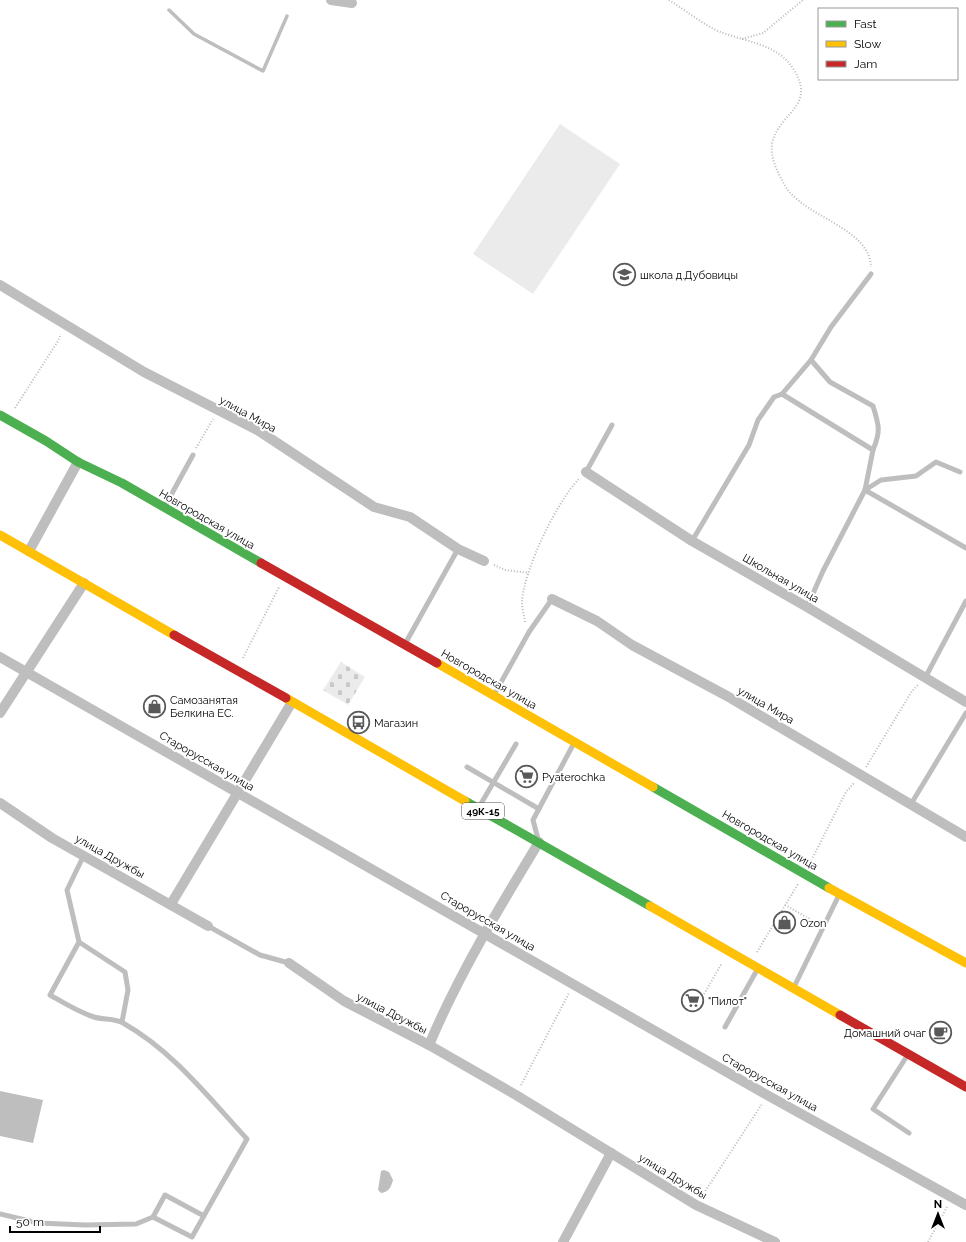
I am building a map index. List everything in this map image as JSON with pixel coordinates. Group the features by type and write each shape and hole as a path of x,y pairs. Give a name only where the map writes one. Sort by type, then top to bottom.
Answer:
{"main road":[{"name":"Новгородская улица","path":"0,415 78,462 122,484 804,874 966,963"},
{"name":"49К-15","path":"0,535 966,1087"}],"street":[{"path":"331,0 352,3"},
{"name":"улица Мира","path":"0,285 144,372 259,431 374,507 410,517 458,549 484,561"},
{"path":"29,551 78,462"},
{"name":"Школьная улица","path":"586,472 692,541 807,607 966,702"},
{"path":"0,714 26,671 84,583"},
{"name":"улица Мира","path":"552,599 597,621 632,645 727,696 966,837"},
{"name":"Старорусская улица","path":"0,656 767,1095 966,1205"},
{"path":"171,904 292,702"},
{"name":"улица Дружбы","path":"0,803 52,838 84,854 208,926"},
{"path":"429,1045 448,1000 484,933 539,842"},
{"name":"улица Дружбы","path":"289,963 344,1001 429,1045 516,1095 696,1205 776,1242"},
{"path":"563,1242 611,1153"}],"lane":[{"path":"692,541 749,445 758,420 774,397 782,394 811,360 831,327 871,274"},
{"path":"807,607 823,571 864,490 880,426 873,406 830,382 811,360"},
{"path":"782,394 873,450"},
{"path":"586,472 612,425"},
{"path":"164,508 193,455"},
{"path":"864,490 881,480 916,476 936,462 960,472"},
{"path":"864,490 966,548"},
{"path":"405,645 458,549"},
{"path":"493,696 529,632 552,599"},
{"path":"925,678 966,601"},
{"path":"911,804 966,713"},
{"path":"539,842 533,820 574,742"},
{"path":"478,808 516,744"},
{"path":"467,767 539,809"},
{"path":"84,854 67,890 79,942 50,995 89,1015 122,1022 149,1041 189,1074 247,1139 192,1237 153,1217"},
{"path":"794,988 840,894"},
{"name":"улица Дружбы","path":"208,926 260,955 289,963"},
{"path":"79,942 125,972 128,990 122,1022"},
{"path":"725,1027 758,968"},
{"path":"908,1054 873,1109 909,1133"},
{"path":"0,1214 38,1223 85,1225 136,1224 153,1217 165,1195 204,1216"}],"path":[{"path":"669,0 717,30 772,49 785,59 794,70 802,90 798,105 778,131 772,144 774,161 784,184 799,200 820,216 854,236 865,248 871,259 871,274"},
{"path":"742,39 762,33 802,0"},
{"path":"11,421 12,412 58,341 65,323"},
{"path":"193,455 218,411"},
{"path":"526,624 522,600 529,573 544,536 572,486 577,480"},
{"path":"484,561 505,570 529,573"},
{"path":"242,661 284,577"},
{"path":"756,953 804,874 846,792 861,775 912,691 925,678"},
{"path":"785,905 824,927"},
{"path":"704,994 722,963"},
{"path":"516,1095 574,984"},
{"path":"696,1205 767,1095"},
{"path":"928,1242 952,1197"}],"green space":[{"path":"560,124 620,164 533,294 473,254"},
{"path":"341,662 365,677 348,705 323,690"}],"shaded area":[{"path":"0,1091 43,1100 33,1143 0,1136"},
{"path":"384,1170 389,1172 393,1180 389,1189 386,1192 381,1193 378,1190 381,1171"}],"waterway":[{"path":"169,10 194,34 263,71 287,16"}],"traffic: fast":[{"path":"0,415 46,441 78,462 122,483 261,563"},
{"path":"653,787 829,888"},
{"path":"465,801 650,906"}],"traffic: slow":[{"path":"0,535 174,635"},
{"path":"437,663 653,787"},
{"path":"286,698 465,801"},
{"path":"829,888 966,963"},
{"path":"650,906 840,1015"}],"traffic: jam":[{"path":"261,563 437,663"},
{"path":"174,635 286,698"},
{"path":"840,1015 966,1087"}],"place":[{"name":"школа д.Дубовицы","path":"624,275"},
{"name":"Самозанятая Белкина ЕС.","path":"155,706"},
{"name":"Магазин","path":"358,723"},
{"name":"Pyaterochka","path":"527,777"},
{"name":"Ozon","path":"785,923"},
{"name":"\"Пилот\"","path":"692,1001"},
{"name":"Домашний очаг","path":"941,1033"}]}
